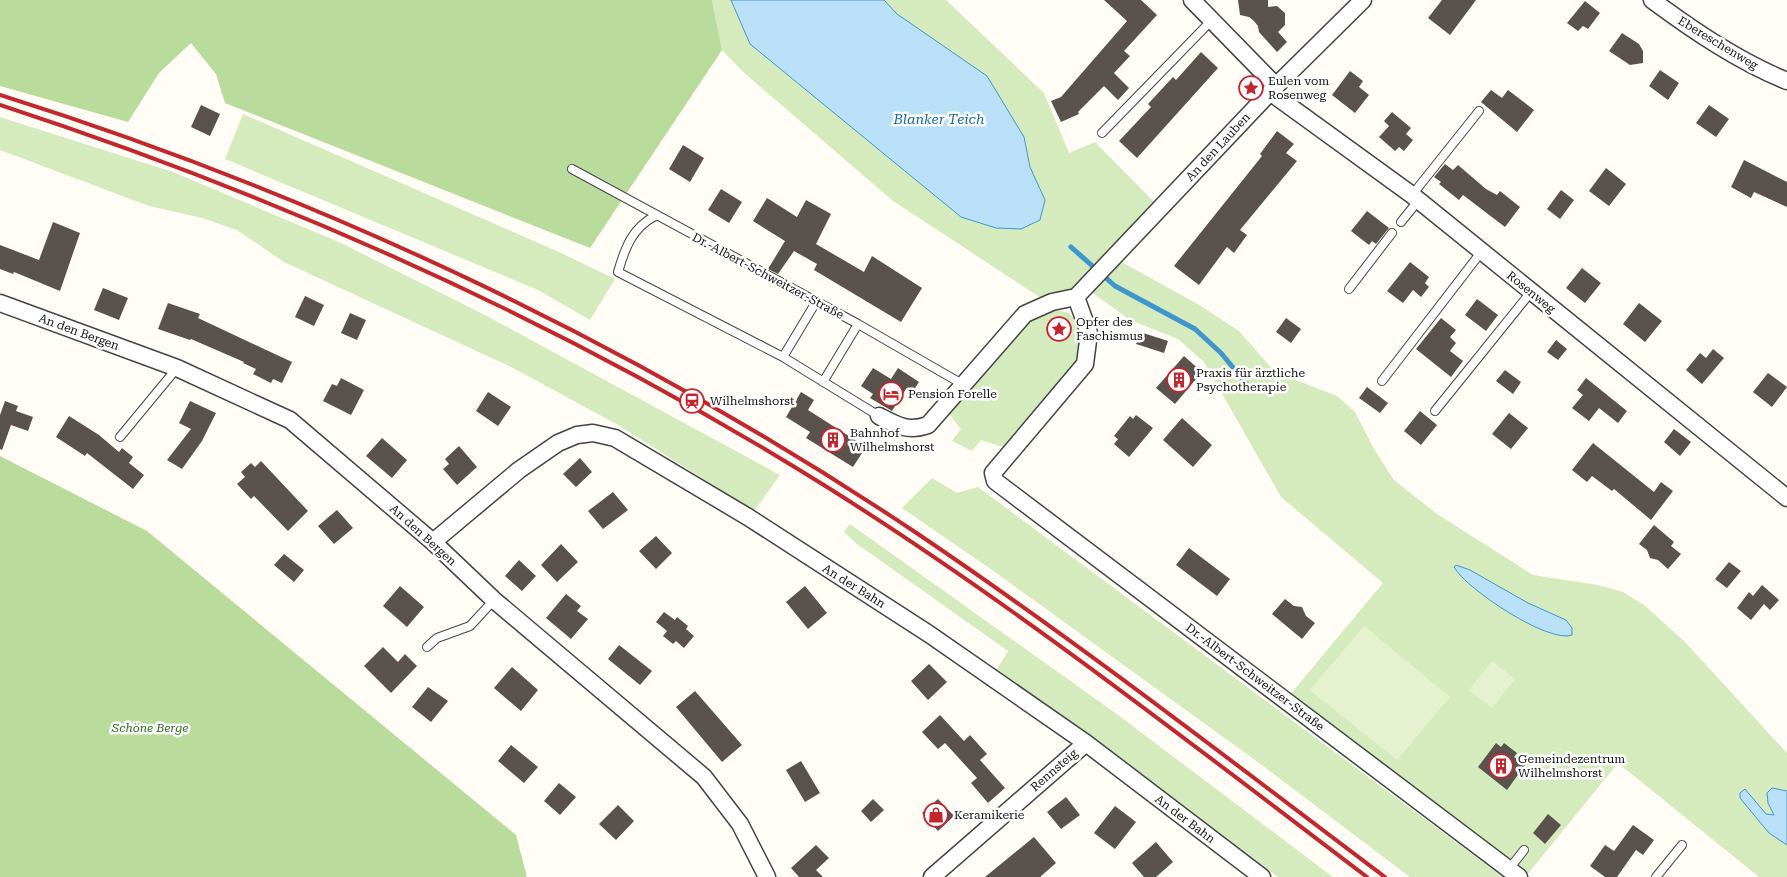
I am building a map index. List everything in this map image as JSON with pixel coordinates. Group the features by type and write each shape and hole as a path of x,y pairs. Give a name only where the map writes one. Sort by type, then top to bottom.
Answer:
{"street":[{"name":"Rosenweg","path":"1192,0 1213,19 1273,89 1482,251 1787,498"},
{"name":"An den Lauben","path":"1081,292 1273,89 1363,0"},
{"name":"Ebereschenweg","path":"1652,0 1683,23 1739,58 1787,81"},
{"path":"879,416 902,429 915,430 928,425 1025,314 1081,292"},
{"name":"Dr.-Albert-Schweitzer-Straße","path":"1081,292 1089,333 1085,364 993,473 992,477 1514,873"},
{"name":"An den Bergen","path":"0,303 177,368 290,420 432,542 494,600 704,777 740,824 767,877"},
{"name":"An der Bahn","path":"432,542 519,470 558,443 577,435 593,433 608,435 748,517 929,634 1086,743 1262,877"},
{"name":"Rennsteig","path":"932,877 1086,743"}],"lane":[{"path":"1102,134 1213,19"},
{"path":"1401,222 1415,198 1478,111"},
{"name":"Dr.-Albert-Schweitzer-Straße","path":"572,170 858,324 964,385"},
{"path":"655,216 641,223 624,251 618,272 783,357 879,416"},
{"path":"1349,289 1392,233"},
{"path":"1382,381 1482,251"},
{"path":"1435,410 1531,292"},
{"path":"783,357 816,302"},
{"path":"823,382 858,324"},
{"path":"120,437 177,368"},
{"path":"427,647 437,638 470,626 494,600"},
{"path":"1656,877 1682,845"},
{"path":"1514,873 1524,850"}],"green space":[{"path":"0,0 712,0 722,50 590,248 225,103 216,74 191,43 159,73 128,122 0,86"},
{"path":"712,0 946,0 1044,93 1069,153 1095,142 1158,206 1109,255 1201,306 1239,331 1275,372 1337,396 1355,412 1374,449 1394,480 1437,514 1533,575 1598,585 1623,592 1644,605 1684,641 1787,753 1787,877 1759,877 1618,763 1526,876 1288,697 1383,583 1281,497 1204,362 1178,339 1130,320 1093,293 1044,300 893,201 742,71 722,50"},
{"path":"243,114 559,252 615,279 590,320 538,290 225,159"},
{"path":"0,117 173,172 341,243 485,315 780,475 754,511 618,425 513,368 284,262 237,230 202,218 149,206 0,150"},
{"path":"1049,308 1069,313 1080,325 1085,364 1012,450 981,440 972,451 952,441 961,429 944,408 1027,319"},
{"name":"Schöne Berge","path":"0,456 147,531 516,835 527,877 0,877"},
{"path":"932,478 957,493 978,487 1503,877 1410,877 1259,763 995,572 902,508"},
{"path":"850,524 1114,712 1333,877 1278,877 1092,736 994,674 1008,651 857,544 844,532"},
{"path":"1364,626 1450,697 1397,760 1310,690"},
{"path":"1492,661 1515,679 1492,708 1469,690"}],"water":[{"name":"Blanker Teich","path":"731,0 884,0 897,14 987,76 1024,137 1030,167 1045,200 1040,220 1021,229 996,228 961,217 750,44"},
{"path":"1456,565 1470,570 1528,603 1566,620 1572,628 1572,635 1561,636 1546,631 1509,613 1474,588 1454,567"},
{"path":"1772,788 1787,791 1787,845 1769,833 1740,798 1740,793 1745,789 1766,814 1774,815 1768,803 1767,793"}],"building":[{"path":"1104,0 1141,0 1157,15 1124,51 1130,56 1114,73 1129,88 1118,100 1104,86 1078,112 1079,114 1061,122 1051,101 1061,97 1127,21"},
{"path":"1238,0 1268,0 1268,7 1277,6 1285,13 1285,25 1278,32 1287,42 1277,52 1259,32 1258,26 1254,21 1249,17 1240,15"},
{"path":"1442,0 1476,0 1450,35 1428,18"},
{"path":"1585,1 1600,13 1588,29 1583,26 1578,31 1567,23"},
{"path":"1622,33 1639,44 1643,51 1643,63 1630,65 1609,51"},
{"path":"1201,52 1218,68 1137,158 1119,141 1151,107 1148,104 1173,77 1176,80"},
{"path":"1660,70 1679,83 1668,100 1649,86"},
{"path":"1350,71 1363,81 1359,87 1369,95 1355,113 1332,95"},
{"path":"1491,90 1502,98 1508,90 1534,110 1517,132 1481,102"},
{"path":"201,105 220,114 210,136 191,127"},
{"path":"1709,105 1729,119 1716,137 1696,123"},
{"path":"1392,112 1411,128 1406,134 1413,140 1404,151 1399,147 1395,151 1379,137 1389,126 1384,121"},
{"path":"1277,131 1294,144 1286,153 1297,161 1240,230 1247,235 1234,253 1227,247 1199,285 1174,266 1262,156 1260,154"},
{"path":"683,145 704,158 690,182 669,169"},
{"path":"1744,160 1787,182 1787,207 1754,192 1751,198 1731,187"},
{"path":"1445,164 1453,170 1458,165 1486,189 1497,195 1500,191 1520,207 1505,227 1463,195 1459,200 1439,184 1441,182 1434,177"},
{"path":"1606,168 1626,184 1609,206 1589,191"},
{"path":"721,189 742,202 729,223 708,210"},
{"path":"1561,190 1574,200 1560,219 1547,209"},
{"path":"767,198 797,217 806,200 831,214 816,244 864,272 872,256 922,288 901,322 814,270 817,264 794,251 778,274 768,269 785,241 753,221"},
{"path":"1367,211 1389,228 1376,244 1372,241 1369,245 1351,231"},
{"path":"53,222 80,233 60,291 14,272 13,274 0,269 0,245 39,260"},
{"path":"1410,262 1429,277 1425,283 1429,287 1421,297 1413,290 1403,303 1387,291"},
{"path":"1582,268 1601,283 1585,303 1566,288"},
{"path":"103,288 128,298 119,320 94,310"},
{"path":"305,296 324,305 314,326 295,317"},
{"path":"1477,299 1498,315 1486,331 1465,315"},
{"path":"168,303 200,314 198,318 292,362 282,383 273,379 271,383 253,374 256,369 244,362 191,339 158,329"},
{"path":"1639,303 1662,321 1645,342 1623,324"},
{"path":"350,313 366,320 357,340 341,333"},
{"path":"1286,318 1301,329 1291,343 1276,332"},
{"path":"1441,318 1456,330 1450,337 1456,343 1450,351 1463,361 1451,377 1416,349"},
{"path":"1140,332 1168,341 1164,353 1136,344"},
{"path":"1556,340 1567,349 1558,360 1547,352"},
{"path":"1713,349 1724,358 1702,384 1686,370 1700,353 1706,358"},
{"name":"Praxis für ärztliche Psychotherapie","path":"1184,356 1202,372 1175,404 1156,388"},
{"path":"873,368 891,379 898,368 919,382 912,393 906,389 892,411 870,398 873,394 861,386"},
{"path":"1505,370 1521,382 1513,394 1496,381"},
{"path":"1768,373 1787,387 1772,407 1753,392"},
{"path":"341,378 364,390 351,415 323,401 332,384 337,386"},
{"path":"1586,378 1627,411 1618,423 1599,408 1589,421 1572,408 1583,395 1577,390"},
{"path":"1367,387 1388,403 1380,413 1359,398"},
{"path":"488,392 511,407 498,426 476,411"},
{"name":"Bahnhof Wilhelmshorst","path":"801,392 814,400 808,410 866,447 853,467 806,438 810,432 786,417"},
{"path":"5,401 18,406 16,411 33,417 28,431 11,425 2,450 0,449 0,415"},
{"path":"190,401 216,413 202,441 182,469 167,460 191,429 179,423"},
{"path":"1420,411 1437,425 1421,445 1404,431"},
{"path":"1509,413 1528,428 1511,449 1492,434"},
{"path":"1136,415 1153,428 1129,457 1114,444 1118,439 1114,436 1130,416 1133,419"},
{"path":"69,416 99,435 119,452 122,448 133,457 129,463 144,475 133,489 87,453 85,456 56,437"},
{"path":"1182,418 1212,445 1193,467 1163,440"},
{"path":"1674,429 1691,442 1680,456 1664,442"},
{"path":"382,438 407,460 392,478 366,456"},
{"path":"1593,443 1654,492 1661,482 1673,491 1651,520 1614,489 1612,491 1592,476 1587,482 1572,470"},
{"path":"459,446 477,467 457,485 443,469 449,464 445,459"},
{"path":"580,458 592,472 576,487 563,474"},
{"path":"261,461 308,511 288,531 254,496 251,499 237,484 245,477 241,472 251,463 255,467"},
{"path":"613,492 628,510 603,529 588,511"},
{"path":"337,510 353,528 334,544 318,526"},
{"path":"1654,525 1674,542 1671,546 1681,554 1668,569 1658,560 1650,558 1647,550 1639,544"},
{"path":"656,536 672,553 656,569 639,551"},
{"path":"561,544 578,562 557,582 541,565"},
{"path":"1189,548 1230,579 1217,596 1176,565"},
{"path":"284,554 304,570 294,582 274,565"},
{"path":"519,560 536,576 522,591 505,576"},
{"path":"1729,562 1741,571 1727,588 1715,579"},
{"path":"1762,585 1779,600 1770,610 1764,604 1751,620 1737,608 1749,592 1753,596"},
{"path":"400,586 424,607 407,627 383,606"},
{"path":"805,586 827,613 808,629 786,602"},
{"path":"566,594 581,606 577,611 588,619 571,639 546,618"},
{"path":"1285,599 1294,606 1302,607 1306,616 1315,623 1302,639 1272,614"},
{"path":"664,612 675,620 677,617 688,626 686,629 694,636 684,648 676,641 673,644 663,636 667,631 656,622"},
{"path":"619,645 652,671 640,685 608,659"},
{"path":"383,647 398,662 405,654 417,666 391,693 364,666"},
{"path":"929,664 947,682 928,700 911,681"},
{"path":"512,667 538,690 521,711 494,688"},
{"path":"428,687 448,701 431,722 412,707"},
{"path":"695,691 742,745 722,762 676,707"},
{"path":"940,715 964,741 970,735 987,754 980,760 1005,788 988,803 971,783 977,778 945,743 938,749 922,732"},
{"name":"Gemeindezentrum Wilhelmshorst","path":"1496,743 1501,747 1504,743 1517,753 1514,757 1525,765 1507,790 1478,767"},
{"path":"511,745 538,767 524,783 498,761"},
{"path":"801,761 820,793 805,802 786,770"},
{"path":"559,783 576,797 560,815 544,801"},
{"path":"1066,797 1080,815 1061,829 1047,812"},
{"path":"873,799 884,810 871,822 861,811"},
{"path":"938,799 954,816 938,831 922,813"},
{"path":"618,805 634,821 616,840 599,824"},
{"path":"1115,806 1136,822 1115,849 1094,833"},
{"path":"1548,814 1561,825 1545,844 1533,833"},
{"path":"1633,825 1654,840 1643,855 1636,850 1617,877 1605,877 1590,866 1605,845 1614,851"},
{"path":"1034,837 1056,863 1040,877 985,877"},
{"path":"1156,842 1173,862 1156,877 1144,877 1132,863"},
{"path":"816,845 829,858 816,870 823,877 799,877 791,868"}],"waterway":[{"path":"1071,247 1115,286 1195,329 1221,353 1250,388"}],"railway":[{"path":"0,95 121,135 240,180 358,229 475,282 589,339 701,400 811,465 978,575 1154,702 1385,877"},
{"path":"0,105 108,142 215,182 321,225 425,271 528,320 629,372 729,428 827,487 966,579 1101,676 1367,877"}],"place":[{"name":"Eulen vom Rosenweg","path":"1251,88"},
{"name":"Opfer des Faschismus","path":"1059,329"},
{"name":"Praxis für ärztliche Psychotherapie","path":"1179,380"},
{"name":"Pension Forelle","path":"891,394"},
{"name":"Wilhelmshorst","path":"692,401"},
{"name":"Bahnhof Wilhelmshorst","path":"833,440"},
{"name":"Gemeindezentrum Wilhelmshorst","path":"1501,766"},
{"name":"Keramikerie","path":"936,815"}]}
